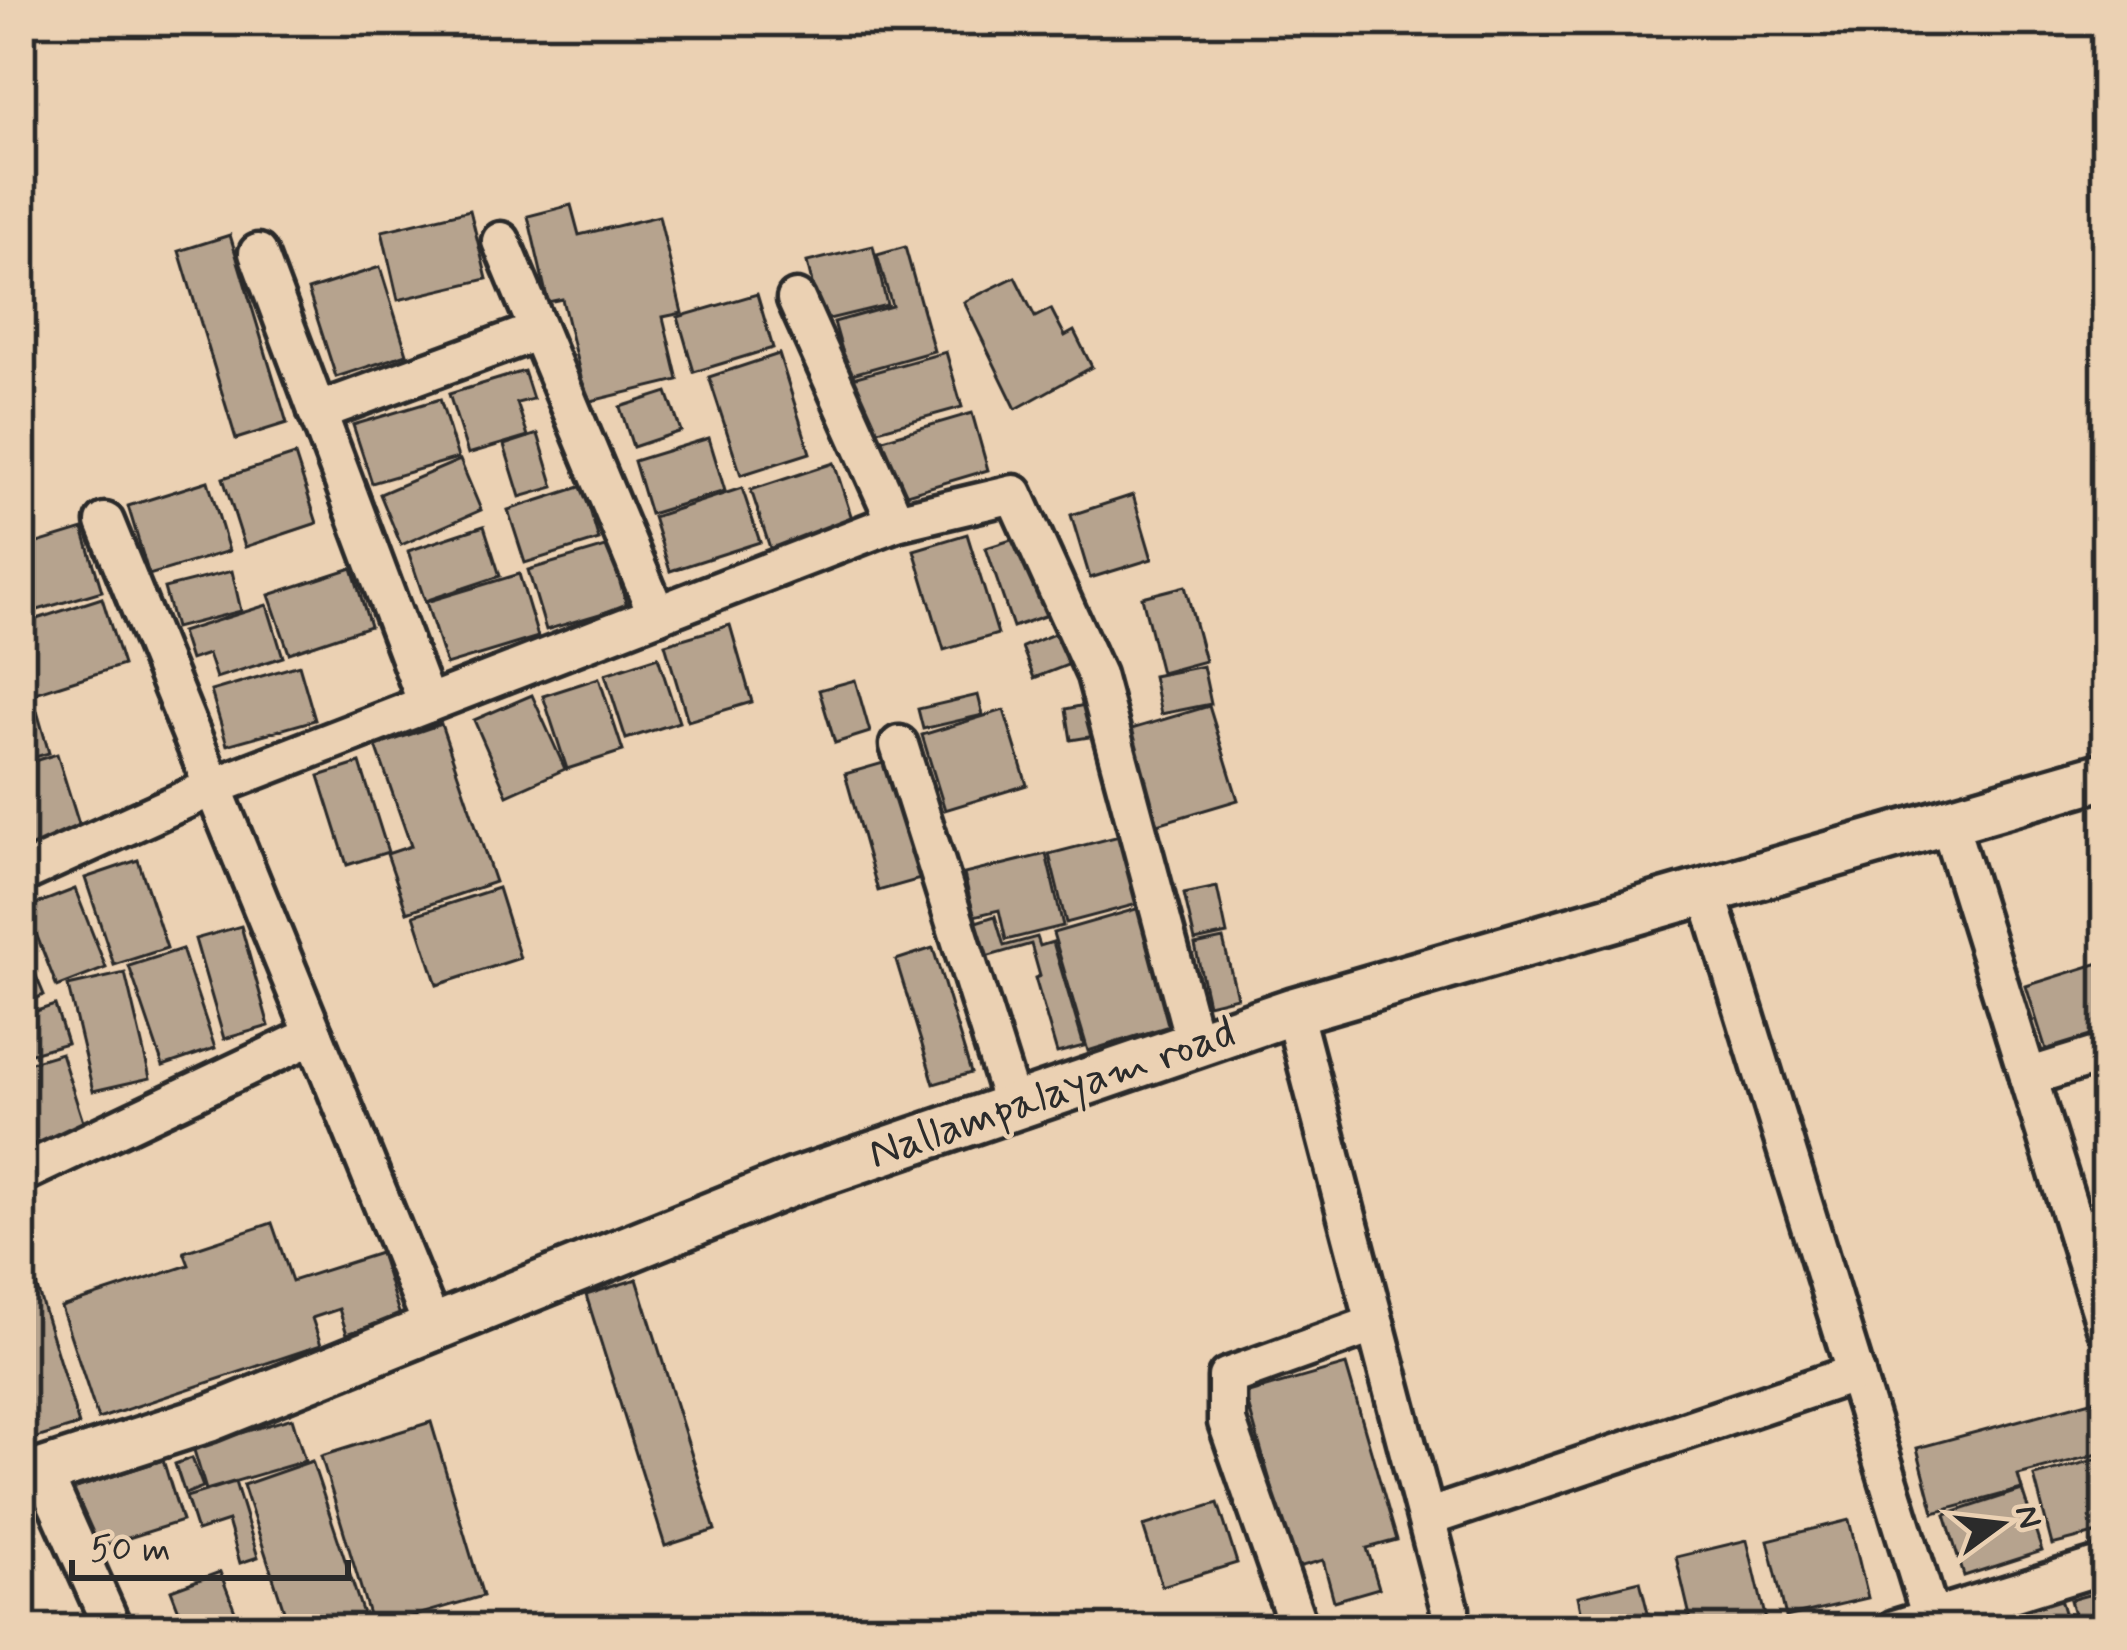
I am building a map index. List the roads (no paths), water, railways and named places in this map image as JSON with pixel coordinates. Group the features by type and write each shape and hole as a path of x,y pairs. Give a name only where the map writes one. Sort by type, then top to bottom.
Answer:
{"street":[{"path":"501,242 657,615"},
{"path":"258,253 427,704"},
{"path":"796,299 896,522"},
{"path":"317,412 538,331"},
{"path":"21,874 213,787 896,522 1014,494 1096,675 1195,1044"},
{"path":"105,522 433,1328"},
{"path":"899,745 1013,1107"},
{"name":"Nallampalayam road","path":"32,1476 209,1418 794,1182 1292,1011 1947,817 2106,775"},
{"path":"1947,817 2106,1328"},
{"path":"1706,889 1931,1618"},
{"path":"1292,1011 1450,1609"},
{"path":"21,1174 314,1035"},
{"path":"2028,1077 2106,1053"},
{"path":"1299,1629 1227,1422 1227,1377 1375,1324"},
{"path":"1426,1518 1856,1373"},
{"path":"32,1476 113,1629"},
{"path":"1895,1629 2106,1564"}]}
